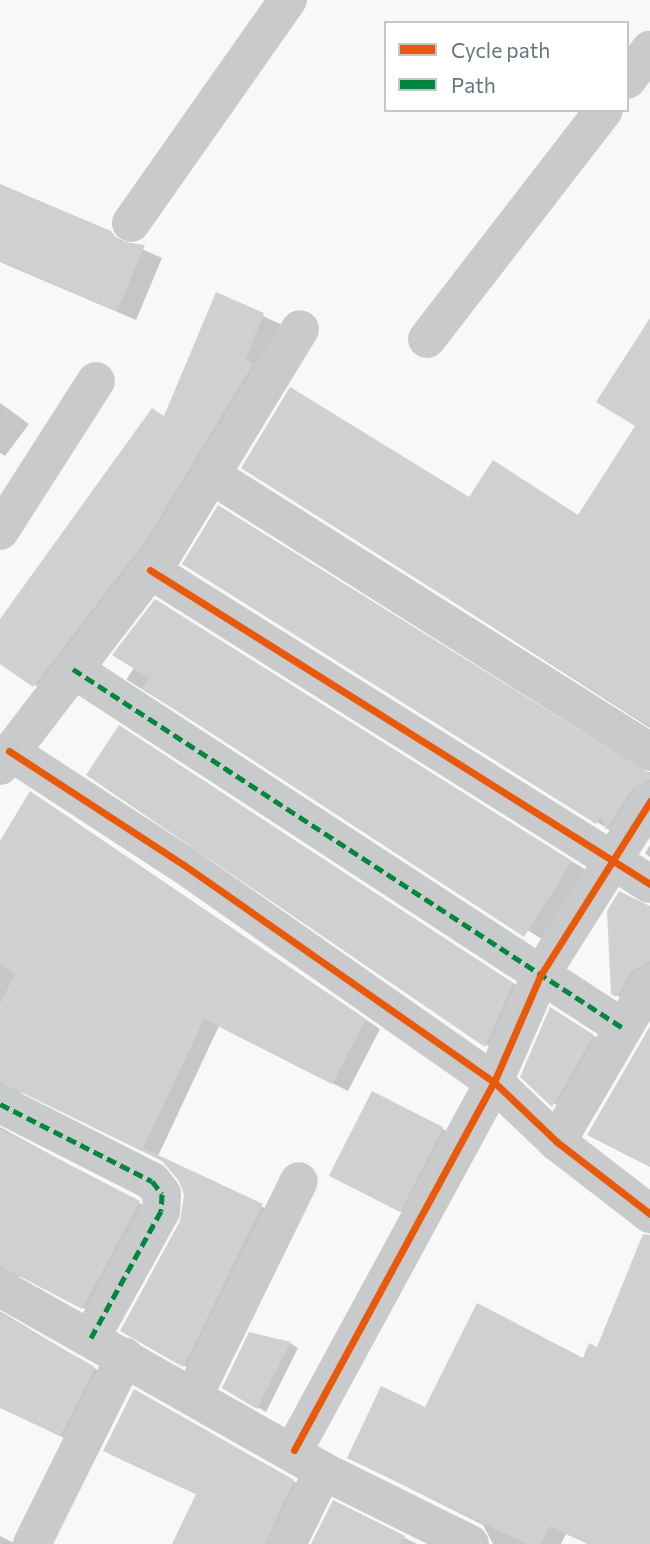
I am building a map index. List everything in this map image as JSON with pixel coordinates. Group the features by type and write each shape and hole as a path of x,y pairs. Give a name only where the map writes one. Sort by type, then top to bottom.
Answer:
{"street":[{"path":"131,223 288,0"},
{"path":"629,77 650,50"},
{"path":"427,339 602,112"},
{"path":"300,328 150,570 4,759 184,865 494,1082 557,1142 650,1214"},
{"path":"0,531 96,381"},
{"path":"211,475 650,752"},
{"path":"150,570 650,884"},
{"path":"72,670 623,1028"},
{"path":"287,1544 309,1460 494,1082 540,976 650,801"},
{"path":"557,1142 650,983"},
{"path":"0,1104 152,1181 162,1194 161,1211 91,1338"},
{"path":"194,1395 299,1181"},
{"path":"0,1288 309,1460 417,1534 470,1544"},
{"path":"32,1544 125,1357"}],"building":[{"path":"0,184 111,231 119,241 145,245 117,311 0,261"},
{"path":"216,292 264,313 246,359 253,364 146,540 33,687 0,664 0,619 152,408 164,416"},
{"path":"650,318 650,726 241,468 290,387 469,497 493,460 578,515 635,426 596,402"},
{"path":"218,505 650,774 650,779 632,789 606,830 601,816 596,824 182,564"},
{"path":"155,599 572,861 524,937 142,688 149,678 112,655"},
{"path":"119,725 513,983 485,1047 86,775"},
{"path":"30,791 366,1019 332,1084 204,1019 143,1148 263,1204 183,1367 120,1331 180,1221 184,1195 179,1181 162,1161 0,1082 0,1004 15,974 0,965 0,841"},
{"path":"619,891 650,906 650,961 632,971 616,997 611,994 607,911"},
{"path":"550,1007 594,1035 552,1107 520,1077"},
{"path":"650,1026 650,1167 587,1135"},
{"path":"372,1091 443,1127 400,1212 329,1176"},
{"path":"0,1129 140,1201 82,1309 0,1266"},
{"path":"643,1234 650,1235 650,1544 588,1544 550,1526 541,1544 527,1544 347,1458 381,1386 425,1407 477,1303 583,1358 589,1343 597,1347"},
{"path":"0,1313 95,1367 60,1436 0,1408"},
{"path":"249,1332 291,1342 257,1409 222,1388"},
{"path":"134,1389 294,1480 265,1544 172,1544 196,1494 103,1451"},
{"path":"333,1500 405,1536 401,1544 311,1544"}],"marked path":[{"path":"73,669 623,1028"},
{"path":"0,1104 152,1181 162,1194 161,1211 91,1338"}],"cycle path":[{"path":"150,570 650,884"},
{"path":"9,751 184,865 494,1082 557,1142 650,1214"},
{"path":"294,1450 494,1082 540,976 650,801"}]}
